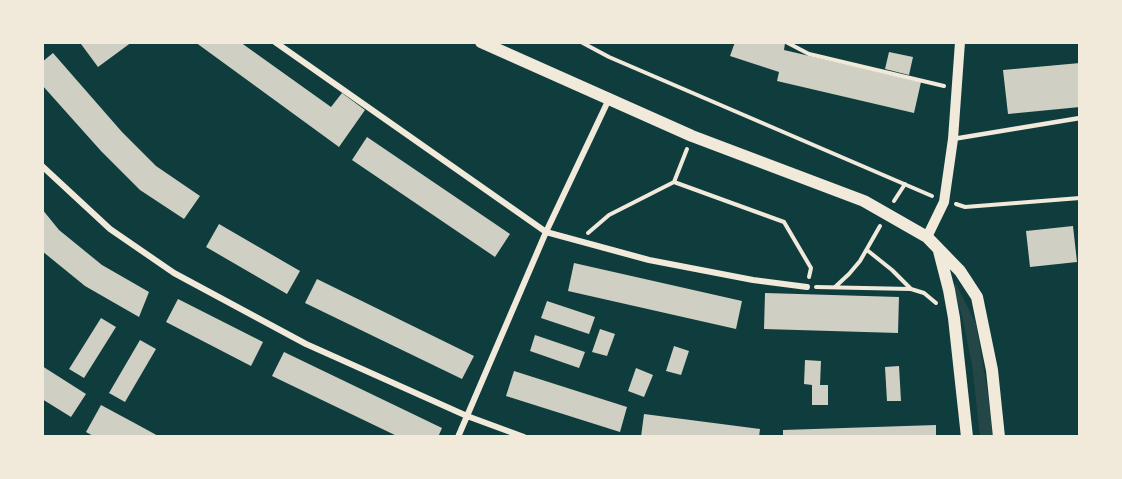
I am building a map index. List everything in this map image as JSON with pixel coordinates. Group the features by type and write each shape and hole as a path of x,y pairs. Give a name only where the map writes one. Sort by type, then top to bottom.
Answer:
{"main road":[{"path":"482,42 692,136 864,201 927,237 960,271 977,297 992,370 999,437"},
{"path":"939,249 954,318 964,391 967,437"}],"street":[{"path":"275,42 546,232 649,260 753,280 807,287"},
{"path":"927,237 944,202 953,139 960,42"},
{"path":"458,437 546,232 609,99"},
{"path":"42,166 110,229 174,273 306,344 467,416 524,437"}],"lane":[{"path":"953,139 1080,118"}],"path":[{"path":"581,42 609,57 944,202"},
{"path":"786,42 809,54 956,89"},
{"path":"579,241 609,215 674,182 692,136"},
{"path":"674,182 784,222 811,268 807,287 911,289 867,250"},
{"path":"834,287 849,274 867,250 905,184"},
{"path":"966,207 1080,198"}],"shaded area":[{"path":"956,284 976,324 993,437 980,437 972,364 953,286"}],"building":[{"path":"85,42 132,42 98,67 81,44"},
{"path":"195,42 240,42 331,107 342,93 365,110 339,147"},
{"path":"735,42 781,42 785,43 784,50 921,82 914,113 777,81 779,72 730,56"},
{"path":"889,52 913,57 909,75 885,69"},
{"path":"53,53 122,132 156,166 200,196 184,219 140,190 101,151 42,85 42,62"},
{"path":"1080,63 1080,107 1008,114 1003,70"},
{"path":"367,137 510,234 495,257 352,160"},
{"path":"42,209 59,230 102,265 149,292 139,317 85,286 42,251"},
{"path":"219,224 300,271 287,294 206,247"},
{"path":"1073,226 1077,262 1030,267 1026,231"},
{"path":"574,263 742,301 736,329 568,291"},
{"path":"317,279 474,356 462,379 305,303"},
{"path":"765,293 899,297 898,333 764,329"},
{"path":"178,299 263,342 251,366 166,322"},
{"path":"547,301 595,317 589,334 541,318"},
{"path":"101,318 116,327 84,378 69,369"},
{"path":"600,329 615,334 607,356 592,352"},
{"path":"535,335 585,352 579,368 530,351"},
{"path":"140,340 156,349 125,402 109,393"},
{"path":"674,346 689,351 681,375 666,371"},
{"path":"284,352 442,428 438,437 399,437 272,376"},
{"path":"805,360 821,361 820,385 828,385 828,405 812,405 812,385 804,384"},
{"path":"42,366 86,394 71,417 42,399"},
{"path":"899,366 901,401 887,401 885,367"},
{"path":"636,368 653,375 644,397 628,391"},
{"path":"514,371 627,407 620,432 506,396"},
{"path":"101,405 160,437 95,437 86,432"},
{"path":"644,414 760,429 759,437 641,437"},
{"path":"936,425 936,437 783,437 783,430"}]}
